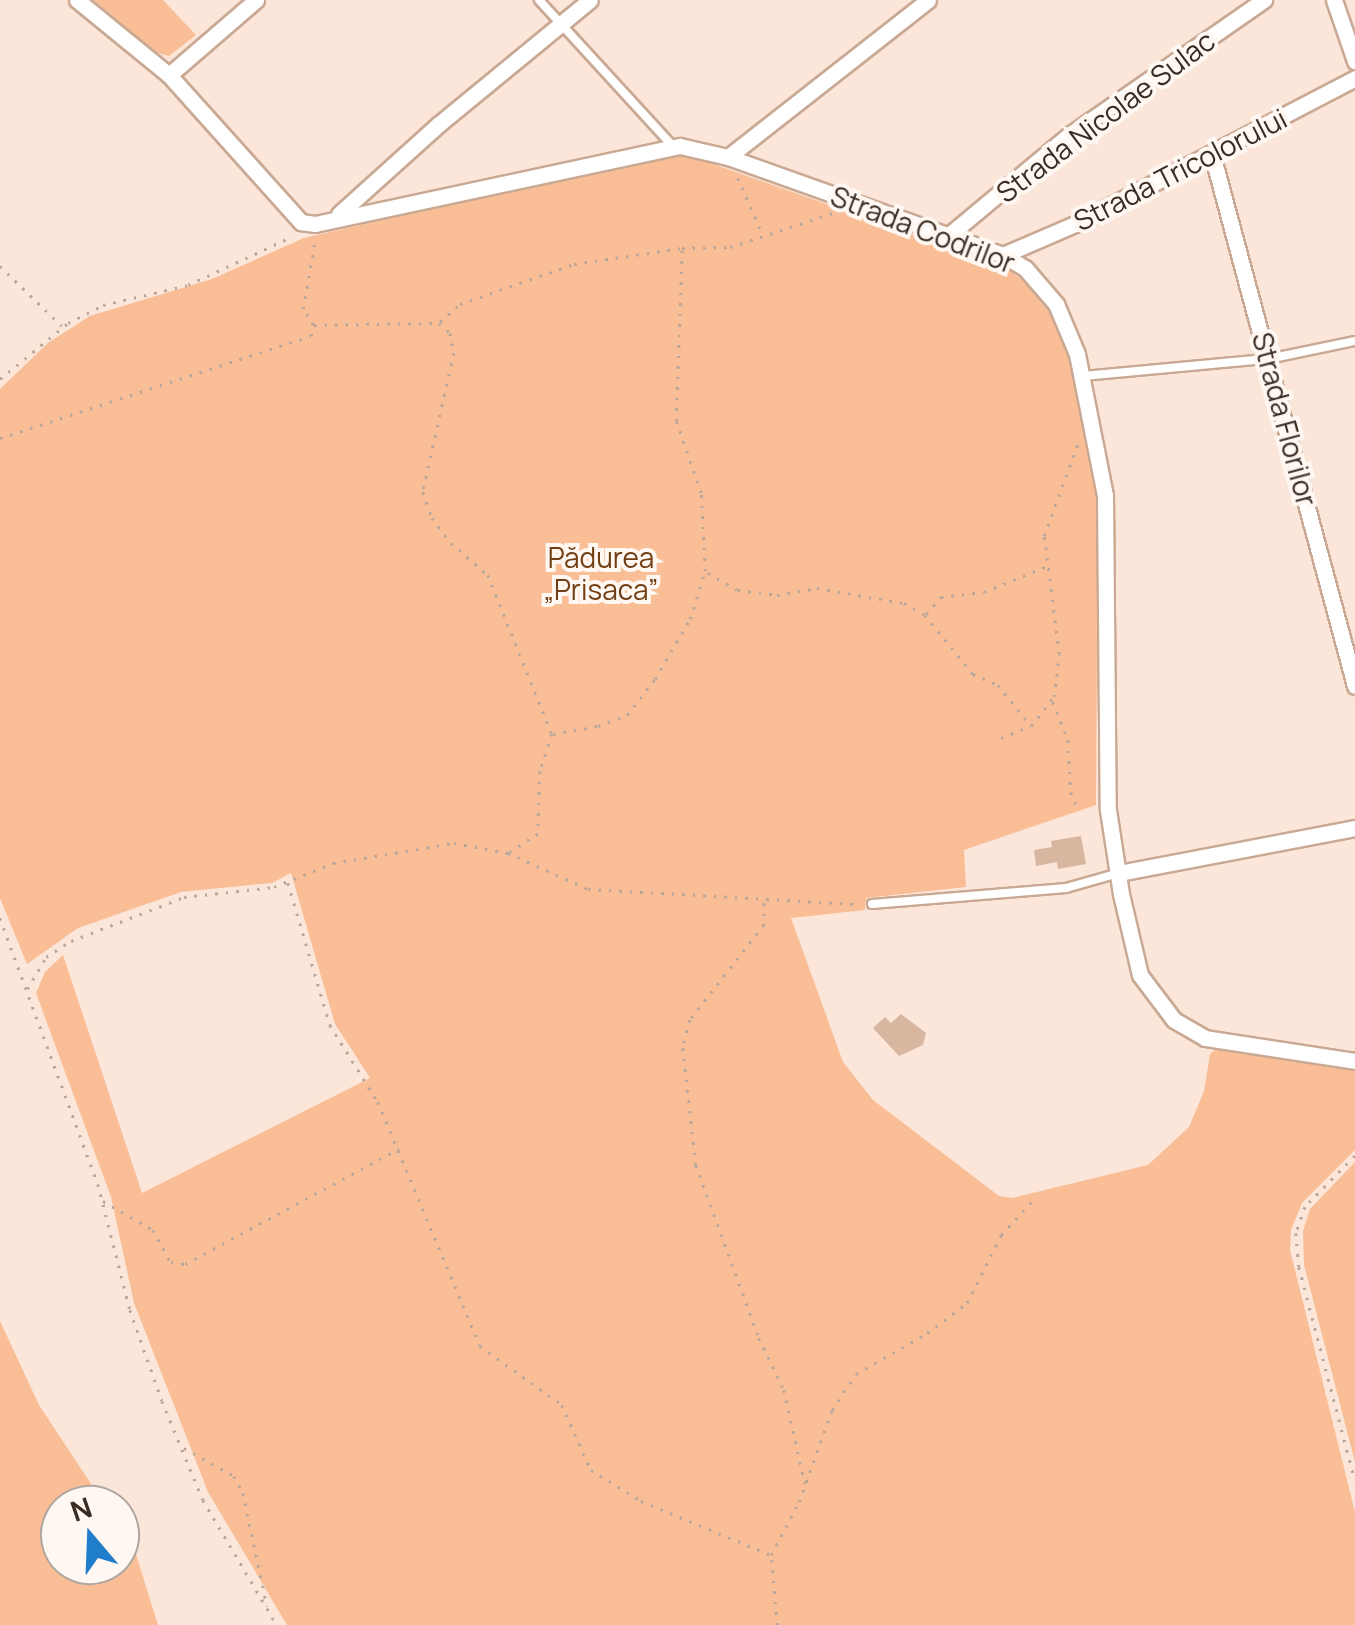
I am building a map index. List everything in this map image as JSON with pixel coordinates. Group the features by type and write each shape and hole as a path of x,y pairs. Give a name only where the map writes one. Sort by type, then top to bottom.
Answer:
{"street":[{"path":"77,0 169,75 289,213 315,224"},
{"path":"169,75 256,0"},
{"path":"336,216 590,0"},
{"path":"728,156 928,0"},
{"name":"Strada Nicolae Sulac","path":"949,236 1068,136 1264,0"},
{"path":"1334,0 1355,61"},
{"name":"Strada Tricolorului","path":"1003,255 1212,154 1355,78"},
{"name":"Strada Codrilor","path":"315,224 336,216 517,183 673,146 728,156 1003,255 1025,268 1050,294 1066,324 1083,376 1106,510 1108,810 1140,974 1174,1020 1205,1038 1355,1062"},
{"name":"Strada Florilor","path":"1212,154 1355,686"},
{"path":"1119,874 1355,828"}],"lane":[{"path":"539,0 673,146"},
{"path":"1083,376 1268,359 1355,341"},
{"path":"872,904 1066,888 1119,874"}],"path":[{"path":"728,156 764,236"},
{"path":"313,326 439,323 460,304 574,264 682,248 730,247 860,204"},
{"path":"0,438 311,336 313,326 304,308 315,224"},
{"path":"0,379 63,327 103,306 188,284 315,224"},
{"path":"552,734 598,726 627,714 655,679 690,619 706,572 701,492 676,421 682,248"},
{"path":"0,266 63,327"},
{"path":"439,323 450,333 454,353 423,492 432,518 450,543 488,576 552,734 540,771 538,834 508,853"},
{"path":"1078,810 1072,792 1068,740 1052,701 1059,654 1044,536 1089,414"},
{"path":"926,615 941,596 984,592 1046,567"},
{"path":"706,572 738,590 778,595 817,588 904,603 926,615 972,674 998,685 1031,726"},
{"path":"1001,738 1031,726 1052,701"},
{"path":"27,989 46,957 98,928 184,897 274,887 333,863 454,843 508,853 588,889 872,904"},
{"path":"288,882 330,1025 378,1102 480,1346 562,1405 591,1470 641,1501 771,1555"},
{"path":"764,901 764,925 690,1020 683,1048 696,1164 758,1338 784,1390 805,1484"},
{"path":"0,918 102,1201 130,1310 181,1446 203,1500 277,1625"},
{"path":"102,1201 153,1230 171,1262 184,1264 399,1149"},
{"path":"1355,1156 1305,1207 1296,1233 1299,1267 1355,1481"},
{"path":"777,1625 771,1555 805,1484 832,1410 856,1374 928,1333 967,1303 1002,1235 1032,1201"},
{"path":"181,1446 234,1476 243,1493 267,1608"}],"green space":[{"path":"93,0 163,0 196,35 169,56 153,52"},
{"name":"Pădurea „Prisaca”","path":"679,152 1005,267 1031,287 1057,323 1076,375 1098,490 1096,805 964,850 966,887 866,898 865,910 791,918 843,1062 873,1100 999,1196 1012,1198 1148,1165 1189,1127 1204,1091 1210,1054 1222,1045 1355,1070 1355,1150 1302,1203 1291,1230 1290,1250 1355,1512 1355,1625 287,1625 208,1492 134,1303 111,1197 36,993 45,972 63,955 142,1193 370,1078 335,1024 291,873 272,883 181,892 78,928 27,964 0,898 0,389 48,343 90,316 212,279 304,238"},
{"path":"1355,1162 1355,1462 1304,1265 1303,1231 1310,1209"},
{"path":"0,1321 39,1405 92,1485 40,1485 40,1585 140,1585 140,1567 158,1625 0,1625"}],"building":[{"path":"1081,836 1086,864 1058,869 1057,862 1036,866 1034,850 1052,847 1051,841"},
{"path":"901,1014 926,1033 923,1045 899,1056 873,1028 885,1017 891,1023"}]}
